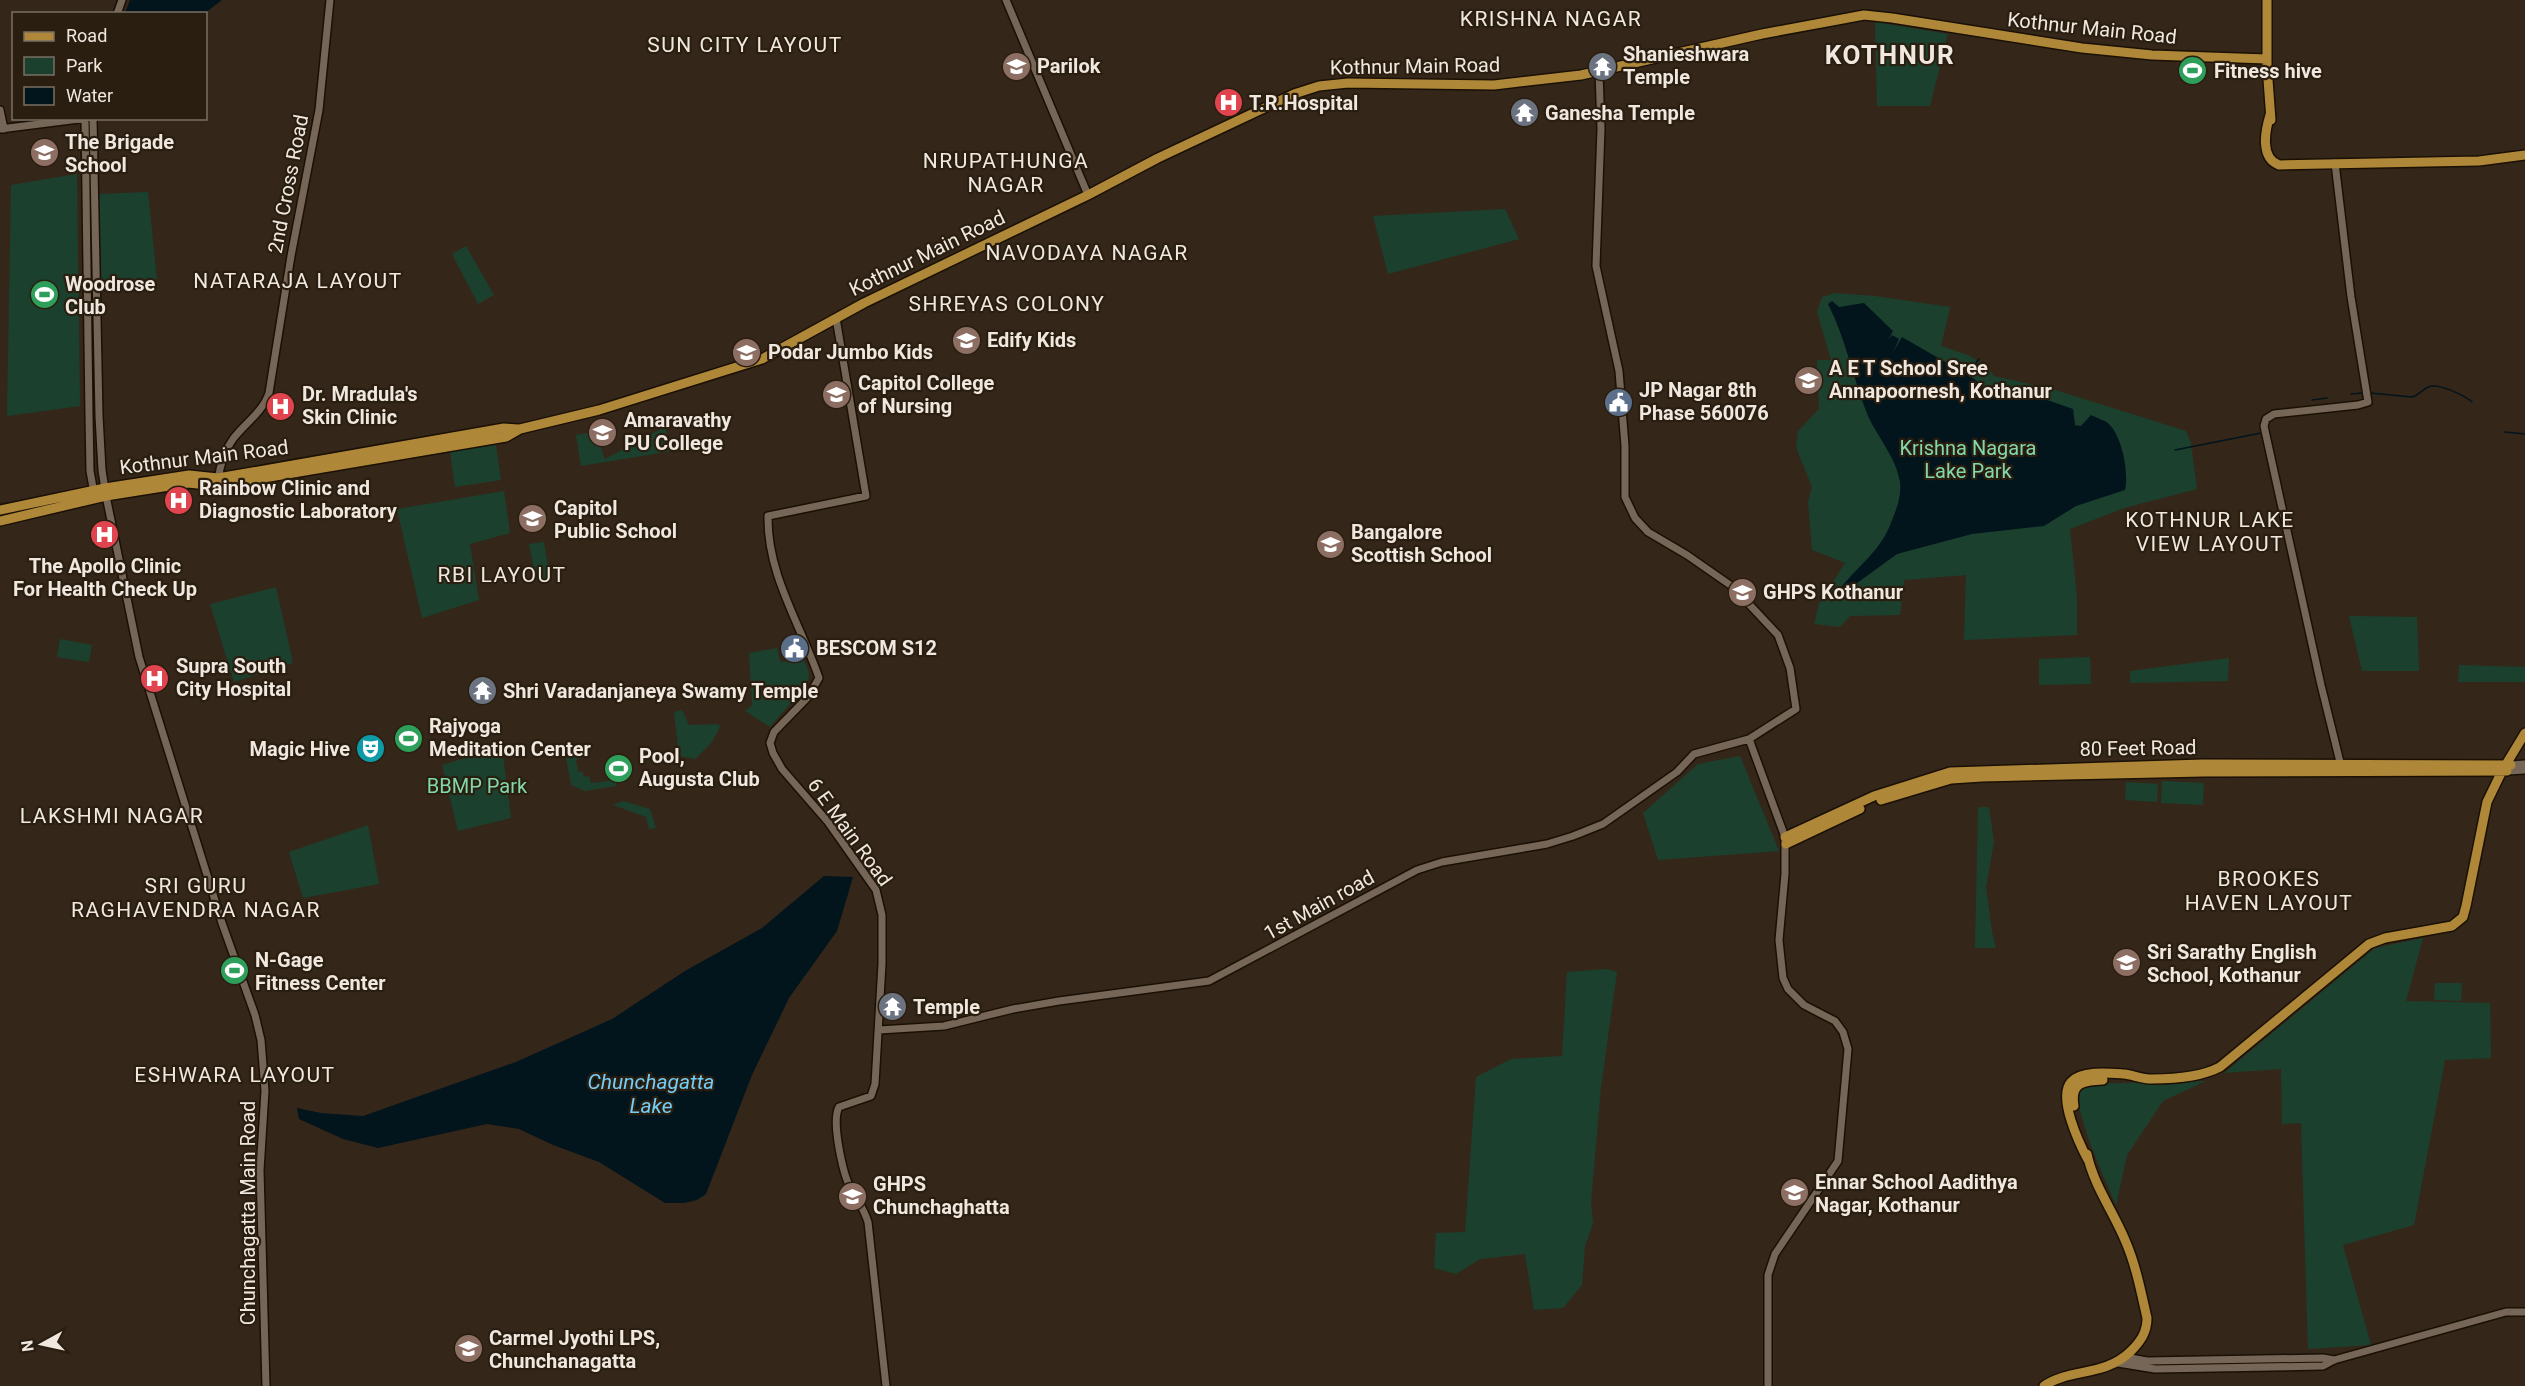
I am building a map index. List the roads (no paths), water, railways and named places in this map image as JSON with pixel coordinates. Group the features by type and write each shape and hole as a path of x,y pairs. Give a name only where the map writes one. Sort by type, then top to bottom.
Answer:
{"main road":[{"path":"2267,0 2271,149 2279,160 2321,160 2334,163 2479,161 2525,155"},
{"name":"Kothnur Main Road","path":"0,522 106,492 218,482 506,437 520,429 573,417 638,396 741,368 778,352 836,318 1088,195 1166,154 1294,94 1320,86 1348,83 1494,85 1599,72 1762,34 1864,15 2082,48 2152,55 2267,59"},
{"name":"Kothnur Main Road","path":"0,510 94,495"},
{"path":"2044,1386 2056,1380 2121,1360 2138,1345 2145,1333 2147,1318 2132,1257 2079,1144 2066,1101 2068,1085 2080,1076 2127,1074 2153,1079 2210,1072 2220,1067 2369,944 2385,938 2452,927 2458,923 2463,917 2466,906 2487,802 2525,733"},
{"path":"2506,768 2525,743"},
{"name":"80 Feet Road","path":"1785,840 1920,783 1951,779 2203,768 2506,768"}],"street":[{"name":"2nd Cross Road","path":"218,482 225,453 232,441 264,404 269,393 291,256 311,156 327,51 330,0"},
{"path":"1006,0 1088,195"},
{"name":"1st Main road","path":"879,1030 944,1026 1012,1009 1209,981 1417,870 1442,862 1547,844 1573,837 1603,824 1677,772 1694,754 1749,739 1797,708 1785,651 1778,635 1733,587 1687,555 1648,532 1635,518 1625,497 1620,371 1596,266 1601,129 1599,72"},
{"path":"0,110 2,129 77,120"},
{"path":"85,120 89,416 94,495"},
{"name":"Chunchagatta Main Road","path":"93,120 99,416 106,492 139,657 222,922 255,1015 261,1040 265,1091 260,1170 266,1386"},
{"path":"2334,163 2352,307 2368,402 2274,414 2266,419 2264,426 2328,717 2342,768"},
{"name":"6 E Main Road","path":"836,318 866,495 768,516 782,593 812,656 819,678 808,697 774,732 770,743 782,768 828,822 876,890 882,915 879,1030"},
{"path":"1749,739 1785,840 1779,940 1783,978 1788,989 1804,1005 1835,1021 1843,1032 1848,1049 1838,1161 1775,1254 1768,1275 1768,1386"},
{"path":"2506,768 2525,764"},
{"path":"2506,768 2525,770"},
{"path":"879,1030 873,1093 862,1100 838,1107 836,1132 850,1188 861,1203 868,1222 886,1386"},
{"path":"2121,1360 2323,1358 2334,1360 2506,1312 2525,1312"}],"water":[{"path":"130,0 222,0 206,12 125,12"},
{"name":"Krishna Nagara Lake Park","path":"1832,301 1839,307 1864,303 1893,331 1888,340 1892,335 1899,339 1893,352 1902,337 1973,378 1983,387 2027,393 2073,409 2075,425 2081,426 2091,415 2107,423 2114,430 2121,446 2126,474 2125,490 2076,506 2044,526 1972,534 1897,554 1831,602 1844,583 1882,540 1895,513 1900,488 1895,464 1868,416 1840,331 1828,304"},
{"name":"Chunchagatta Lake","path":"824,876 853,877 837,931 789,998 752,1075 706,1194 697,1200 665,1203 599,1162 553,1145 519,1129 487,1124 378,1148 343,1139 299,1119 297,1108 321,1113 363,1116 516,1062 612,1019 685,971 762,928"}],"waterway":[{"path":"1976,363 1979,359"},
{"path":"1966,374 1970,370"},
{"path":"2370,393 2412,397 2428,387 2438,386 2458,393 2472,402"},
{"path":"2351,394 2362,393"},
{"path":"2312,400 2327,398"},
{"path":"2505,432 2525,434"},
{"path":"2175,450 2261,433"}],"place":[{"name":"Parilok","path":"1016,66"},
{"name":"Shanieshwara Temple","path":"1602,66"},
{"name":"Fitness hive","path":"2193,71"},
{"name":"T.R.Hospital","path":"1228,103"},
{"name":"Ganesha Temple","path":"1524,113"},
{"name":"The Brigade School","path":"44,153"},
{"name":"Woodrose Club","path":"44,295"},
{"name":"Edify Kids","path":"966,340"},
{"name":"Podar Jumbo Kids","path":"747,352"},
{"name":"A E T School Sree Annapoornesh, Kothanur","path":"1808,380"},
{"name":"Capitol College of Nursing","path":"837,394"},
{"name":"JP Nagar 8th Phase 560076","path":"1618,402"},
{"name":"Dr. Mradula's Skin Clinic","path":"281,406"},
{"name":"Amaravathy PU College","path":"603,432"},
{"name":"Rainbow Clinic and Diagnostic Laboratory","path":"178,500"},
{"name":"Capitol Public School","path":"533,519"},
{"name":"The Apollo Clinic For Health Check Up","path":"105,535"},
{"name":"Bangalore Scottish School","path":"1330,544"},
{"name":"GHPS Kothanur","path":"1742,592"},
{"name":"BESCOM S12","path":"795,648"},
{"name":"Supra South City Hospital","path":"155,678"},
{"name":"Shri Varadanjaneya Swamy Temple","path":"482,691"},
{"name":"Rajyoga Meditation Center","path":"408,738"},
{"name":"Magic Hive","path":"371,749"},
{"name":"Pool, Augusta Club","path":"618,768"},
{"name":"Sri Sarathy English School, Kothanur","path":"2126,963"},
{"name":"N-Gage Fitness Center","path":"234,971"},
{"name":"Temple","path":"892,1007"},
{"name":"Ennar School Aadithya Nagar, Kothanur","path":"1794,1193"},
{"name":"GHPS Chunchaghatta","path":"852,1196"},
{"name":"Carmel Jyothi LPS, Chunchanagatta","path":"468,1349"}],"district":[{"name":"KRISHNA NAGAR","path":"1551,19"},
{"name":"SUN CITY LAYOUT","path":"745,45"},
{"name":"KOTHNUR","path":"1890,55"},
{"name":"NRUPATHUNGA NAGAR","path":"1006,173"},
{"name":"NAVODAYA NAGAR","path":"1087,253"},
{"name":"NATARAJA LAYOUT","path":"298,281"},
{"name":"SHREYAS COLONY","path":"1007,304"},
{"name":"KOTHNUR LAKE VIEW LAYOUT","path":"2210,532"},
{"name":"RBI LAYOUT","path":"502,575"},
{"name":"LAKSHMI NAGAR","path":"112,816"},
{"name":"BROOKES HAVEN LAYOUT","path":"2269,891"},
{"name":"SRI GURU RAGHAVENDRA NAGAR","path":"196,898"},
{"name":"ESHWARA LAYOUT","path":"235,1075"}],"park label":[{"name":"BBMP Park","path":"477,786"}]}
